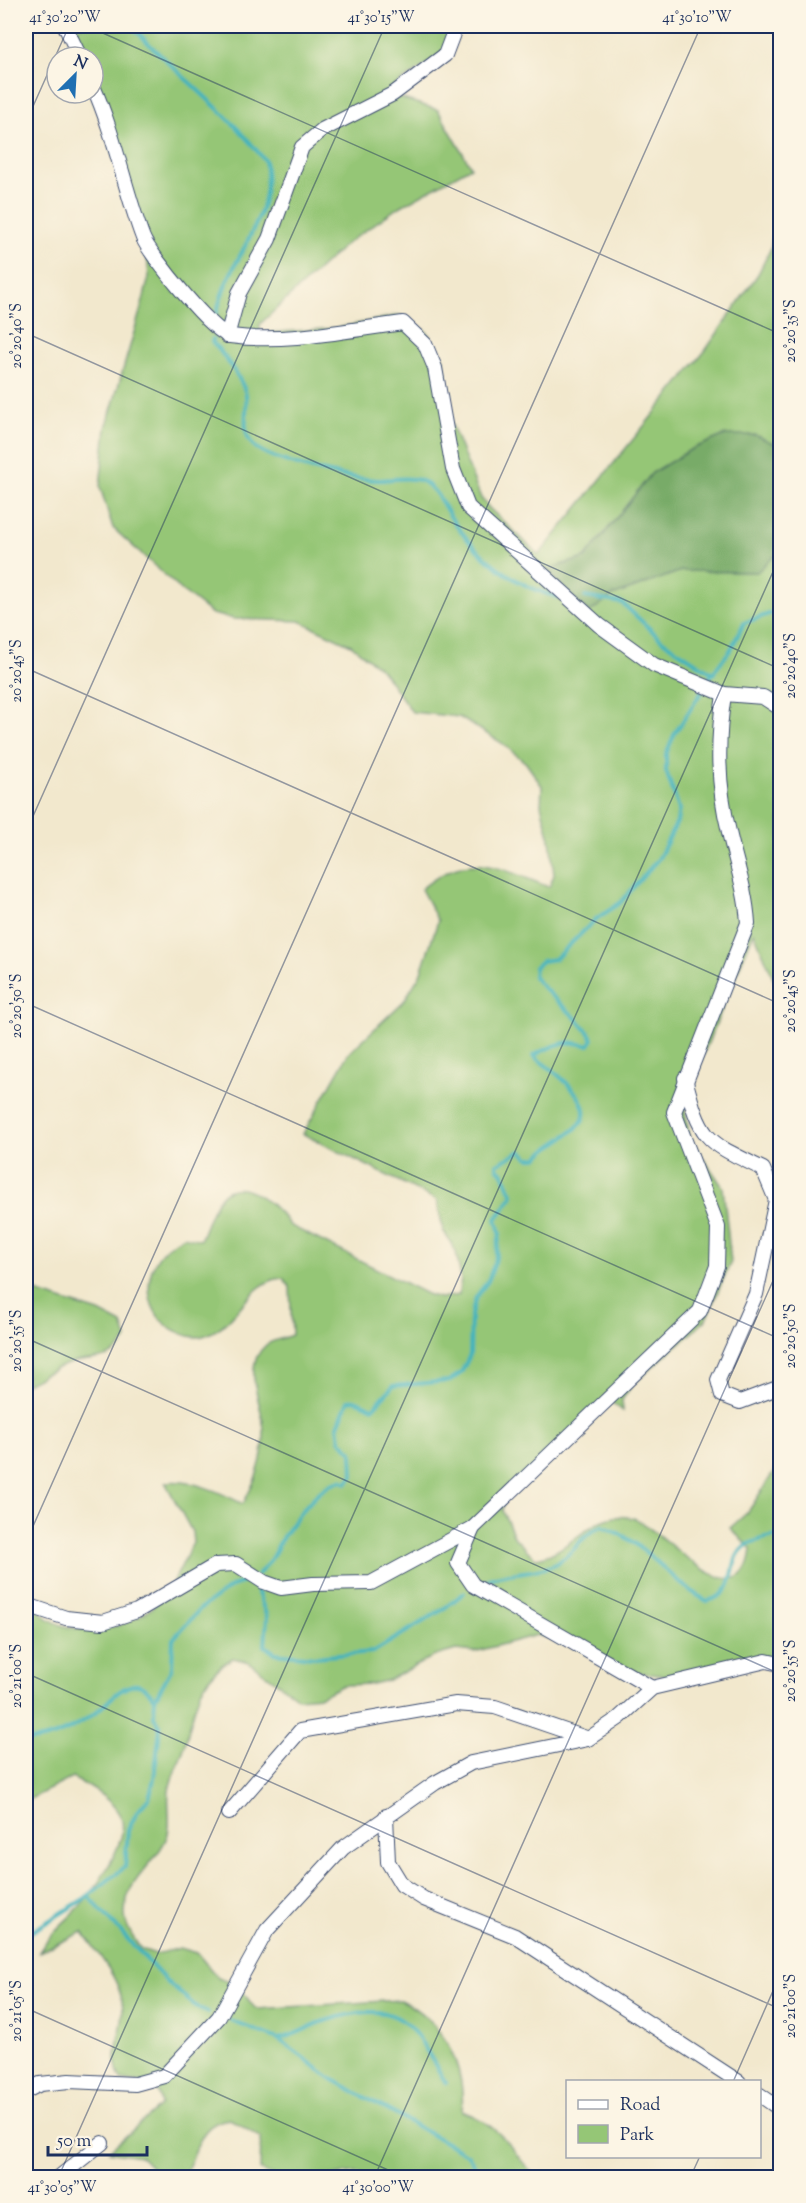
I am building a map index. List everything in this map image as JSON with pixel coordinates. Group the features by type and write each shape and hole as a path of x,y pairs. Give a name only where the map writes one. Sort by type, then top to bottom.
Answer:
{"street":[{"path":"65,26 74,45"},
{"path":"227,336 239,293 269,239 302,147 322,130 393,94 445,55 456,26"},
{"path":"102,105 108,119 144,241 200,314 227,336 274,338 403,323 425,344 435,368 453,469 468,507 599,625 654,665 724,694 763,697 780,708"},
{"path":"26,1608 33,1607 66,1618 103,1622 137,1611 216,1565 236,1564 263,1582 281,1588 313,1584 371,1583 473,1528 700,1311 717,1266 718,1227 674,1112 685,1078 748,923 746,895 728,831 720,782 717,741 724,694"},
{"path":"685,1078 695,1119 713,1144 763,1169 776,1200 756,1294 718,1380 722,1395 740,1402 780,1387"},
{"path":"473,1528 458,1563 473,1585 652,1688"},
{"path":"26,2091 40,2084 69,2081 135,2084 164,2076 219,2018 267,1930 343,1848 386,1816 393,1815 435,1783 471,1763 588,1739 619,1719 652,1688 766,1660 780,1664"},
{"path":"229,1813 300,1731 456,1704 495,1707 588,1739"},
{"path":"386,1816 388,1862 402,1885 424,1899 515,1935 736,2080"},
{"path":"761,2096 780,2109"},
{"path":"58,2178 102,2144"}],"green space":[{"path":"68,26 455,26 446,51 392,88 400,98 438,110 471,167 396,209 346,244 260,324 260,330 264,333 337,328 399,315 427,332 444,360 451,423 481,498 539,555 705,351 758,274 771,248 776,211 780,204 780,446 725,435 690,450 652,473 585,558 557,566 590,611 612,596 681,571 756,572 780,551 780,994 754,932 694,1077 685,1110 690,1139 723,1187 731,1262 705,1321 632,1385 622,1400 623,1411 607,1399 505,1500 502,1510 515,1538 535,1558 560,1549 606,1519 619,1516 633,1518 645,1525 698,1566 716,1576 732,1578 744,1571 751,1549 730,1528 748,1512 780,1462 780,1666 741,1661 719,1664 675,1677 633,1672 567,1642 537,1635 474,1652 456,1650 432,1657 389,1680 373,1684 343,1685 321,1696 298,1698 249,1662 233,1658 211,1676 198,1697 184,1748 170,1785 167,1837 156,1856 130,1890 125,1912 128,1927 141,1949 156,1954 180,1948 197,1953 218,1978 237,1984 257,2009 400,2000 415,2009 439,2032 455,2061 460,2077 462,2111 487,2124 504,2138 535,2177 364,2178 358,2173 294,2178 269,2175 260,2170 261,2138 230,2119 219,2121 205,2133 183,2177 161,2177 140,2156 109,2151 161,2105 158,2090 147,2084 121,2080 117,2070 116,2051 123,2011 120,1992 112,1974 83,1932 39,1952 49,1937 82,1904 95,1887 116,1850 121,1838 122,1827 121,1818 113,1805 93,1789 72,1778 26,1801 26,1590 39,1611 54,1622 70,1628 86,1630 102,1629 134,1619 148,1611 160,1600 174,1580 193,1543 192,1532 165,1482 195,1484 243,1504 258,1470 264,1434 255,1388 254,1365 258,1354 266,1345 292,1335 290,1287 283,1278 261,1287 215,1331 196,1337 176,1331 158,1316 152,1305 149,1282 157,1259 167,1247 184,1236 200,1240 214,1206 222,1195 227,1191 244,1189 271,1204 289,1225 427,1294 440,1298 459,1295 461,1278 456,1252 443,1230 437,1200 303,1134 348,1054 404,1001 420,975 438,921 421,889 438,876 469,865 498,868 549,887 554,875 550,839 541,805 542,786 526,763 502,743 459,717 412,712 382,670 351,645 300,621 234,619 212,614 179,588 113,528 100,487 106,428 149,277 147,256 97,105 105,105 105,45 75,45"},
{"path":"725,435 755,435 780,446 780,551 757,572 681,571 612,596 590,612 564,590 549,569 585,558 652,473 690,450"},
{"path":"26,1289 99,1312 122,1324 127,1338 122,1347 108,1356 65,1365 26,1384"}],"waterway":[{"path":"132,26 234,125 265,161 267,182 264,202 249,239 222,293 217,313"},
{"path":"213,339 212,342 232,367 244,389 247,433 252,444 261,451 275,458 312,469 350,477 419,480 436,493 466,538 490,561 531,588 562,598"},
{"path":"585,597 622,603 663,641 714,674"},
{"path":"707,681 731,649 744,623 780,610"},
{"path":"258,1574 273,1556 295,1519 317,1494 334,1483 342,1480 346,1483 353,1476 352,1452 340,1440 338,1426 348,1401 355,1400 373,1408 393,1386 449,1381 461,1373 470,1355 471,1315 476,1297 488,1281 495,1262 500,1233 496,1219 513,1196 497,1164 521,1151 529,1158 537,1158 573,1131 584,1117 579,1097 571,1087 533,1056 559,1044 570,1042 589,1045 593,1039 580,1022 534,977 535,967 542,961 555,959 596,919 620,903 659,858 677,822 679,809 666,771 666,754 674,735 702,691"},
{"path":"487,1580 551,1566 565,1557 588,1534 602,1526 633,1542 680,1583 707,1601 726,1591 741,1550 756,1541 780,1535"},
{"path":"26,1935 84,1899 125,1867 128,1830 137,1812 149,1798 154,1779 160,1728 154,1716 155,1699 172,1668 173,1639 200,1609 232,1586 252,1579"},
{"path":"248,1582 255,1585 267,1617 265,1646 275,1653 314,1657 373,1652 442,1610 464,1593"},
{"path":"26,1741 56,1735 76,1725 128,1686 143,1687 155,1699"},
{"path":"88,1896 168,1983 199,2009 208,2013"},
{"path":"278,2039 313,2025 351,2014 372,2012 388,2014 401,2020 412,2030 446,2083"},
{"path":"231,2021 278,2039 332,2079 468,2155 482,2178"}]}
